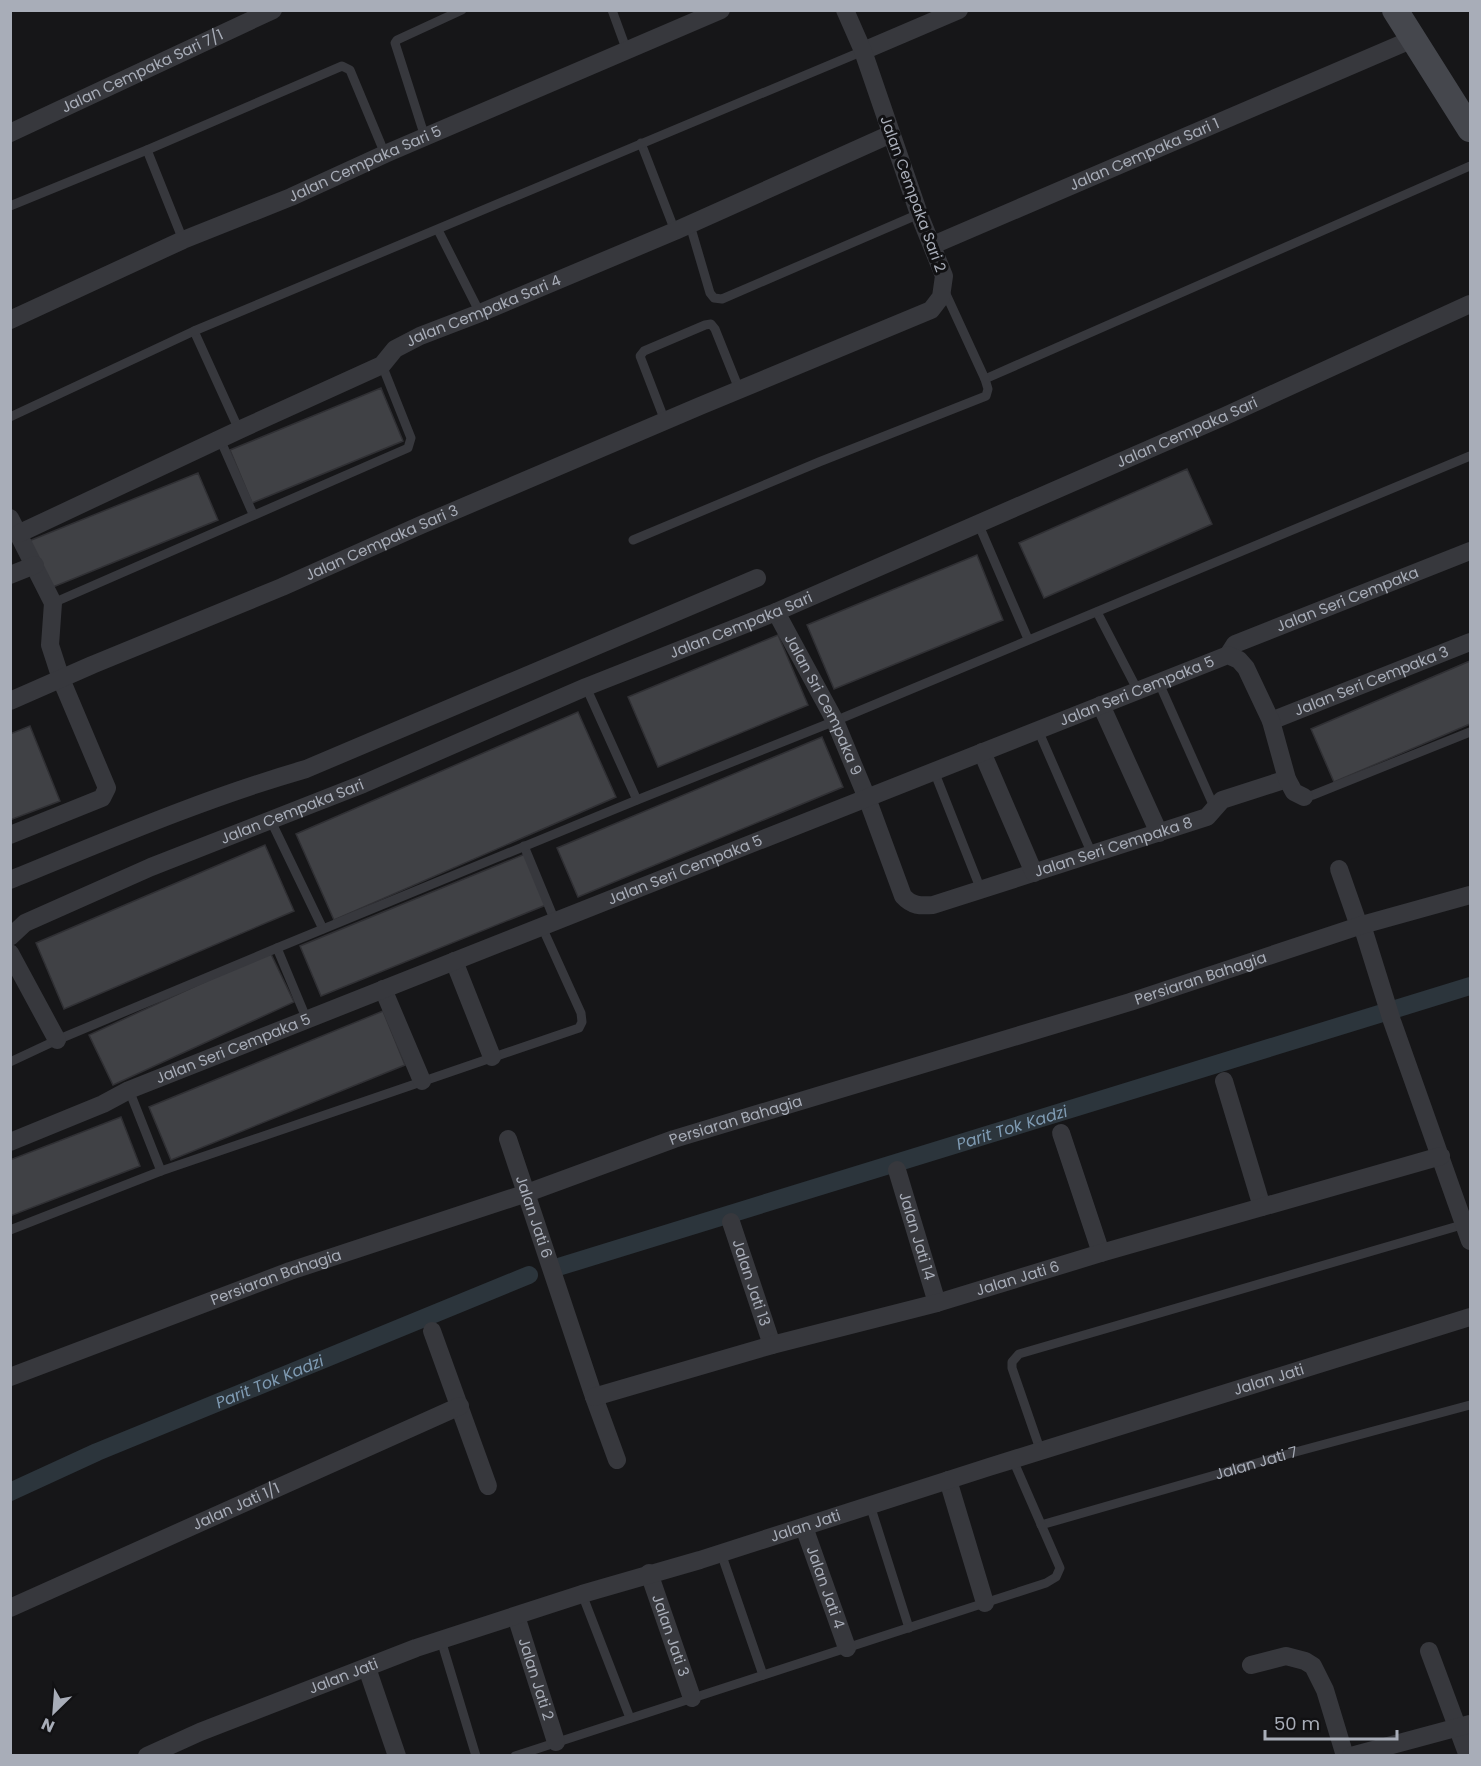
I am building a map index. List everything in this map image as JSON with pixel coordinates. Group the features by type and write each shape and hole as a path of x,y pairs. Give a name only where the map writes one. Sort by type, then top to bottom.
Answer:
{"street":[{"name":"Jalan Cempaka Sari 7/1","path":"10,133 273,10"},
{"name":"Jalan Cempaka Sari 5","path":"10,320 183,240 291,197 385,154 721,10"},
{"name":"Jalan Cempaka Sari 2","path":"700,406 931,310 941,297 944,276 845,10"},
{"path":"1395,10 1470,129"},
{"path":"862,51 946,13"},
{"name":"Jalan Cempaka Sari 1","path":"933,245 1413,39"},
{"name":"Jalan Cempaka Sari 4","path":"15,526 220,439 382,365 396,349 420,336 682,228 891,134"},
{"name":"Jalan Cempaka Sari","path":"10,937 25,923 151,867 363,784 586,687 776,612 1225,417 1470,304"},
{"name":"Jalan Cempaka Sari 3","path":"10,701 282,587 700,406"},
{"path":"10,835 102,798 106,792 102,775 61,679 50,645 53,603 15,526"},
{"name":"Jalan Seri Cempaka","path":"1228,655 1235,644 1470,552"},
{"path":"10,575 35,565"},
{"path":"10,880 137,828 262,781 306,769 757,578"},
{"name":"Jalan Sri Cempaka 9","path":"776,612 834,721 867,798 903,896 909,902 919,906 933,905"},
{"name":"Jalan Seri Cempaka 3","path":"1271,721 1470,642"},
{"name":"Jalan Seri Cempaka 5","path":"10,1142 103,1104 129,1090 1228,655 1239,660 1246,668 1271,721 1287,779"},
{"path":"1101,705 1159,833"},
{"path":"982,752 1034,873"},
{"path":"1287,779 1294,792 1304,797"},
{"name":"Jalan Seri Cempaka 8","path":"933,905 1207,817 1222,800 1287,779"},
{"path":"1339,869 1468,1233"},
{"name":"Persiaran Bahagia","path":"10,1377 290,1271 527,1193 674,1139 1130,1002 1360,925 1470,895"},
{"path":"10,953 17,981 57,1040"},
{"path":"454,961 492,1057"},
{"path":"383,989 422,1081"},
{"path":"1224,1081 1262,1207"},
{"path":"1061,1132 1101,1253"},
{"name":"Jalan Jati 6","path":"508,1139 617,1460"},
{"name":"Jalan Jati 6","path":"594,1397 772,1345 937,1303 1101,1253 1441,1156"},
{"name":"Jalan Jati 14","path":"897,1170 937,1303"},
{"name":"Jalan Jati 13","path":"731,1222 772,1345"},
{"name":"Jalan Jati","path":"147,1755 441,1640 1470,1317"},
{"path":"432,1331 488,1486"},
{"name":"Jalan Jati 1/1","path":"10,1608 460,1406"},
{"path":"948,1480 985,1603"},
{"name":"Jalan Jati 4","path":"804,1527 847,1648"},
{"name":"Jalan Jati 3","path":"649,1574 692,1698"},
{"name":"Jalan Jati 2","path":"516,1616 556,1742"},
{"path":"1429,1651 1464,1726 1467,1755"},
{"path":"1251,1665 1286,1656 1305,1660 1313,1666 1325,1689 1344,1755"},
{"path":"367,1668 397,1755"},
{"path":"1351,1755 1464,1726"}],"lane":[{"path":"425,137 395,43 397,40 462,10"},
{"path":"612,10 627,51"},
{"path":"10,417 194,332 862,51"},
{"path":"10,206 342,66 350,70 385,154"},
{"path":"641,143 714,298 722,299 920,214"},
{"path":"147,150 183,240"},
{"path":"985,379 1470,166"},
{"path":"438,230 480,313"},
{"path":"633,540 819,462 986,396 988,389 985,379 943,287"},
{"path":"665,421 640,356 644,351 711,324 739,389"},
{"path":"194,332 239,429"},
{"path":"53,603 408,448 411,438 382,365"},
{"path":"220,439 253,514"},
{"path":"10,1062 277,948 834,721 1470,456"},
{"path":"978,523 1028,639"},
{"path":"1096,612 1138,691"},
{"path":"1159,682 1215,809"},
{"path":"586,687 637,800"},
{"path":"1038,730 1092,854"},
{"path":"1304,797 1470,732"},
{"path":"934,771 981,890"},
{"path":"270,819 323,929"},
{"path":"10,1230 161,1171 579,1028 582,1022 581,1013 524,846"},
{"path":"277,948 307,1020"},
{"path":"129,1090 161,1171"},
{"path":"1041,1452 1012,1368 1012,1362 1019,1354 1468,1233"},
{"name":"Jalan Jati 7","path":"1041,1525 1288,1454 1470,1405"},
{"path":"515,1755 1046,1583 1056,1577 1060,1568 1014,1461"},
{"path":"870,1505 909,1628"},
{"path":"721,1552 763,1675"},
{"path":"582,1594 630,1718"},
{"path":"441,1640 477,1755"}],"building":[{"path":"381,388 403,441 252,503 230,450"},
{"path":"1187,469 1212,524 1044,598 1019,543"},
{"path":"198,473 218,520 48,589 29,541"},
{"path":"977,555 1003,620 834,689 807,625"},
{"path":"778,635 808,705 658,767 628,697"},
{"path":"1470,661 1470,724 1334,782 1311,729"},
{"path":"578,712 616,797 334,920 296,834"},
{"path":"30,726 60,801 10,820 10,734"},
{"path":"822,737 843,787 578,897 557,848"},
{"path":"265,845 294,911 64,1009 36,943"},
{"path":"525,854 546,905 321,996 300,946"},
{"path":"270,952 294,1002 113,1085 89,1035"},
{"path":"383,1011 405,1065 171,1160 149,1107"},
{"path":"121,1117 140,1166 10,1216 10,1160"}],"waterway":[{"name":"Parit Tok Kadzi","path":"555,1268 1470,986"},
{"name":"Parit Tok Kadzi","path":"10,1492 97,1452 529,1275"}]}
